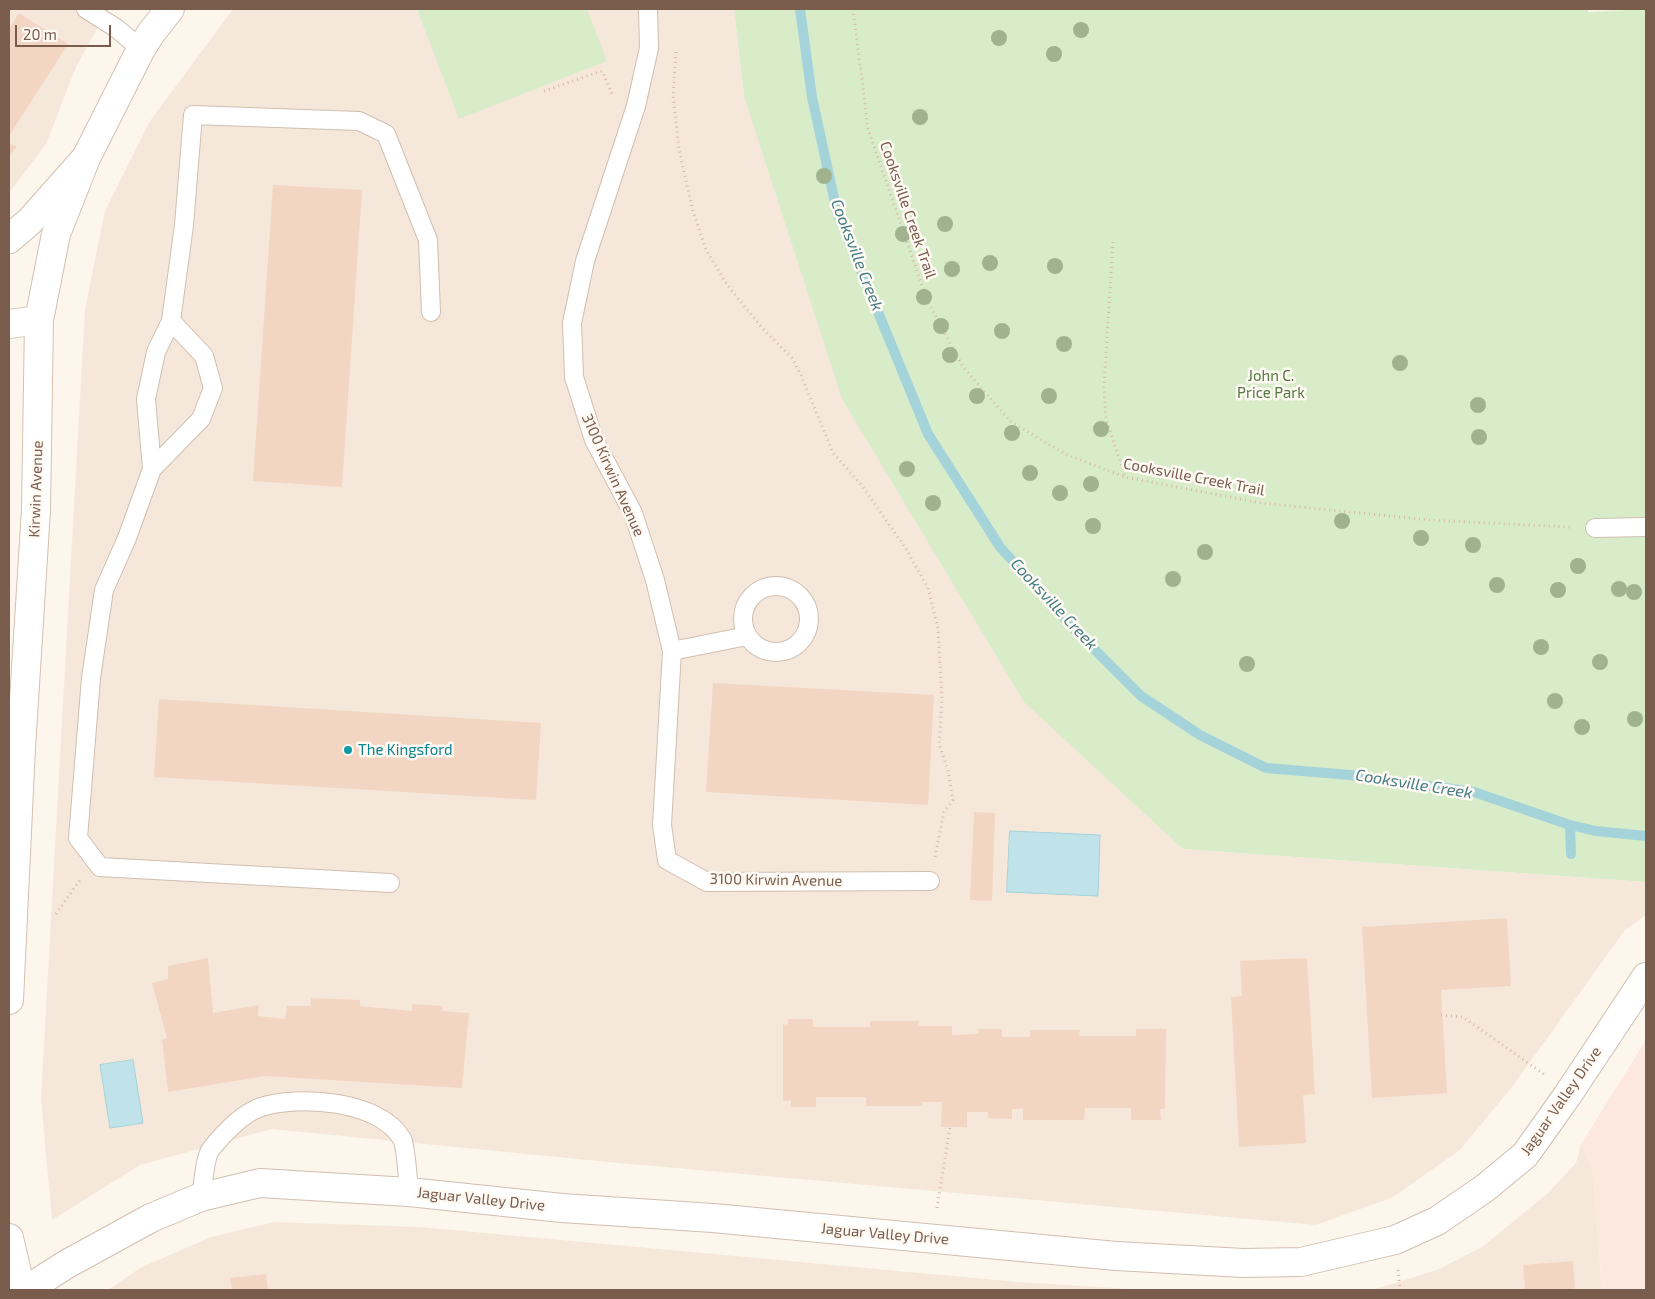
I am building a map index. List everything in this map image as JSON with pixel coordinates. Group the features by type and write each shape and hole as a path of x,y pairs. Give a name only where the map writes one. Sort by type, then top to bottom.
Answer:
{"street":[{"name":"Kirwin Avenue","path":"9,1000 21,748 36,510 39,320 56,234 86,158 141,49 170,9"},
{"path":"9,239 30,222 86,158"},
{"path":"9,324 39,320"},
{"name":"Jaguar Valley Drive","path":"26,1290 66,1264 151,1218 201,1197 260,1183 409,1192 562,1208 713,1218 1116,1256 1243,1262 1300,1262 1395,1240 1437,1221 1485,1188 1525,1155 1570,1092 1646,977"},
{"path":"9,1238 21,1290"}],"lane":[{"path":"86,9 116,28 141,49"},
{"name":"3100 Kirwin Avenue","path":"648,9 649,48 636,106 585,261 572,323 574,376 594,440 633,513 655,580 672,651 662,826 667,860 707,882 930,881"},
{"path":"390,883 100,867 78,838 91,678 104,590 127,538 152,469 146,399 156,352 171,320 184,225 193,115 358,121 386,134 428,240 430,312"},
{"path":"152,469 202,419 213,388 204,356 171,320"},
{"path":"1595,528 1646,527"},
{"path":"672,651 747,636"},
{"path":"201,1197 210,1150 235,1124 259,1108 291,1101 354,1106 380,1117 402,1139 409,1192"}],"path":[{"name":"Cooksville Creek Trail","path":"853,9 868,129 927,300 963,367 1010,421 1065,454 1125,476 1261,503 1430,520 1595,528"},
{"path":"676,47 673,96 679,150 693,211 706,250 728,286 792,358 801,375 833,453 868,495 906,549 928,588 938,628 942,698 939,744 948,770 953,800 944,812 930,881"},
{"path":"544,91 602,71 615,102 636,106"},
{"path":"1113,242 1104,385 1106,419 1125,476"},
{"path":"56,914 94,859"},
{"path":"1441,1015 1463,1017 1570,1092"},
{"path":"932,1239 950,1127"}],"shaded area":[{"path":"9,9 108,9 76,67 46,144 9,193"},
{"path":"233,9 734,9 744,96 1183,849 1646,882 1646,915 1625,930 1512,1087 1460,1150 1393,1197 1316,1225 608,1162 272,1129 140,1165 52,1220 41,1099 85,309 105,211 150,121"},
{"path":"1646,1040 1646,1290 1602,1290 1593,1170 1581,1144"},
{"path":"1581,1144 1593,1170 1602,1290 1372,1290 1437,1270 1482,1247 1547,1194 1576,1163"},
{"path":"274,1222 420,1227 1018,1282 1147,1290 108,1290 140,1268 211,1237"}],"green space":[{"path":"417,9 587,9 607,61 459,119"},
{"name":"John C. Price Park","path":"734,9 1588,9 1588,12 1646,9 1646,882 1183,849 1024,702 842,399 744,96"}],"water":[{"path":"1010,831 1100,835 1098,896 1007,892"},
{"path":"133,1060 143,1123 110,1128 100,1065"}],"building":[{"path":"19,13 68,44 9,136 9,29"},
{"path":"9,143 17,147 9,155"},
{"path":"273,185 362,190 342,487 253,481"},
{"path":"713,683 934,695 928,805 706,792"},
{"name":"The Kingsford","path":"159,699 541,723 536,800 154,777"},
{"path":"974,812 995,813 992,901 970,900"},
{"path":"1507,918 1511,986 1441,990 1447,1093 1372,1098 1362,927"},
{"path":"208,958 213,1013 259,1005 258,1016 285,1019 287,1006 311,1006 311,998 360,1000 360,1006 412,1011 412,1004 443,1006 442,1011 469,1013 462,1088 265,1076 168,1092 162,1040 167,1038 152,983 168,979 168,966"},
{"path":"1307,958 1315,1094 1303,1095 1306,1143 1239,1147 1231,997 1242,996 1240,961"},
{"path":"788,1019 813,1019 813,1027 870,1027 870,1021 919,1021 918,1026 952,1026 952,1035 979,1034 978,1029 1002,1029 1002,1037 1030,1037 1030,1030 1080,1030 1079,1036 1136,1036 1136,1029 1166,1029 1165,1109 1160,1109 1161,1120 1131,1120 1131,1108 1085,1108 1084,1120 1023,1120 1023,1109 1012,1109 1012,1119 988,1118 988,1112 967,1112 967,1127 941,1127 942,1102 922,1102 922,1106 866,1106 866,1097 816,1097 816,1107 791,1107 791,1100 783,1101 783,1024 788,1025"},
{"path":"1573,1261 1575,1290 1525,1290 1523,1265"},
{"path":"266,1274 268,1290 232,1290 230,1278"}],"waterway":[{"name":"Cooksville Creek","path":"800,9 812,97 837,212 928,434 1000,547 1074,629 1141,696 1200,735 1266,768 1350,775 1474,792 1570,825 1596,831 1646,836"},
{"path":"1570,825 1571,854"}],"place":[{"name":"The Kingsford","path":"348,750"}]}
